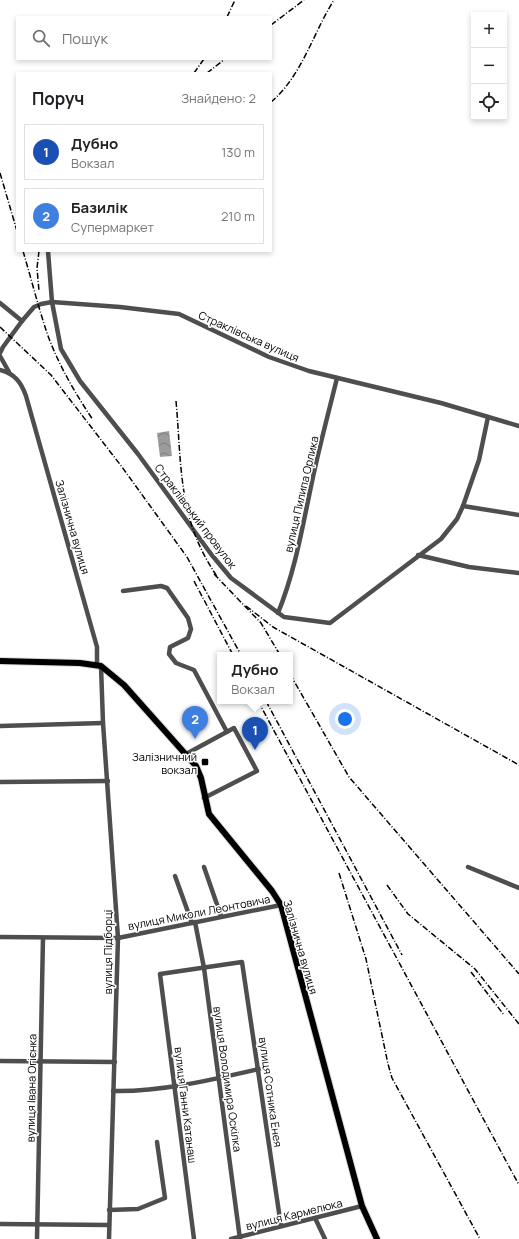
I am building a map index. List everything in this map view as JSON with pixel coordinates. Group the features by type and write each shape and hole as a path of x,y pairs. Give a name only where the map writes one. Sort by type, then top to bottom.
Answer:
{"main road":[{"path":"0,661 99,665"},
{"name":"Залізнична вулиця","path":"99,665 124,685 186,754 199,772 207,810 216,824 269,887 281,905 362,1206 377,1239"}],"street":[{"name":"Страклівський провулок","path":"48,252 52,302 61,349 80,381 138,454 211,554 231,578 284,617 297,620 330,623 441,539 457,519 463,506 479,460 488,417"},
{"name":"Страклівська вулиця","path":"0,354 3,347 34,307 52,302 120,307 179,314 269,356 309,371 441,403 519,426"},
{"path":"0,303 22,321"},
{"name":"Залізнична вулиця","path":"0,354 9,372 22,384 26,396 97,646 99,665"},
{"path":"0,370 9,372"},
{"name":"вулиця Пилипа Орлика","path":"278,613 288,587 303,531 313,477 338,378"},
{"path":"463,506 519,515"},
{"path":"418,555 469,567 519,573"},
{"path":"123,591 161,586 169,590 188,618 191,629 188,638 170,647 169,654 176,663 194,670 227,732"},
{"name":"вулиця Підборці","path":"99,665 118,938 115,1062 108,1210 109,1239"},
{"path":"0,726 103,723"},
{"path":"186,754 234,728 257,771 204,798"},
{"path":"0,782 108,781"},
{"path":"204,867 221,916"},
{"path":"468,867 519,888"},
{"name":"вулиця Володимира Оскілка","path":"175,876 193,923 204,968 240,1238"},
{"name":"вулиця Миколи Леонтовича","path":"0,937 118,938 281,905"},
{"name":"вулиця Івана Огієнка","path":"37,1239 43,938"},
{"name":"вулиця Сотника Енея","path":"204,968 242,962 281,1226"},
{"name":"вулиця Ганни Катанаш","path":"194,1239 160,974 204,968"},
{"path":"0,1061 115,1062"},
{"path":"113,1090 137,1091 219,1078 259,1069"},
{"path":"108,1210 138,1208 166,1198 157,1142"},
{"name":"вулиця Кармелюка","path":"231,1239 240,1238 281,1226 362,1206"},
{"path":"315,1218 325,1239"},
{"path":"0,1224 109,1225"}],"water":[{"path":"169,431 172,456 160,457 157,433"}],"railway":[{"path":"227,16 235,0"},
{"path":"272,24 304,0"},
{"path":"272,101 282,92 299,67 334,0"},
{"path":"195,72 203,60"},
{"path":"208,72 224,60"},
{"path":"0,173 16,228"},
{"path":"23,252 51,345 67,378 93,420"},
{"path":"39,252 37,268 39,291"},
{"path":"0,327 51,375 122,467 187,557 239,652"},
{"path":"176,401 181,466 188,514 195,536 207,561 218,578"},
{"path":"214,574 261,623 278,652"},
{"path":"194,581 231,652"},
{"path":"246,606 273,627 519,765"},
{"path":"293,679 349,777 519,974"},
{"path":"260,704 519,1185"},
{"path":"268,704 402,955"},
{"path":"339,873 366,959 392,1078 480,1239"},
{"path":"387,885 408,914 475,969 519,1024"},
{"path":"471,972 504,1015"}],"place":[{"name":"Базилік","path":"195,739"},
{"name":"Дубно","path":"255,750"},
{"name":"Залізничний вокзал","path":"205,762"}]}
